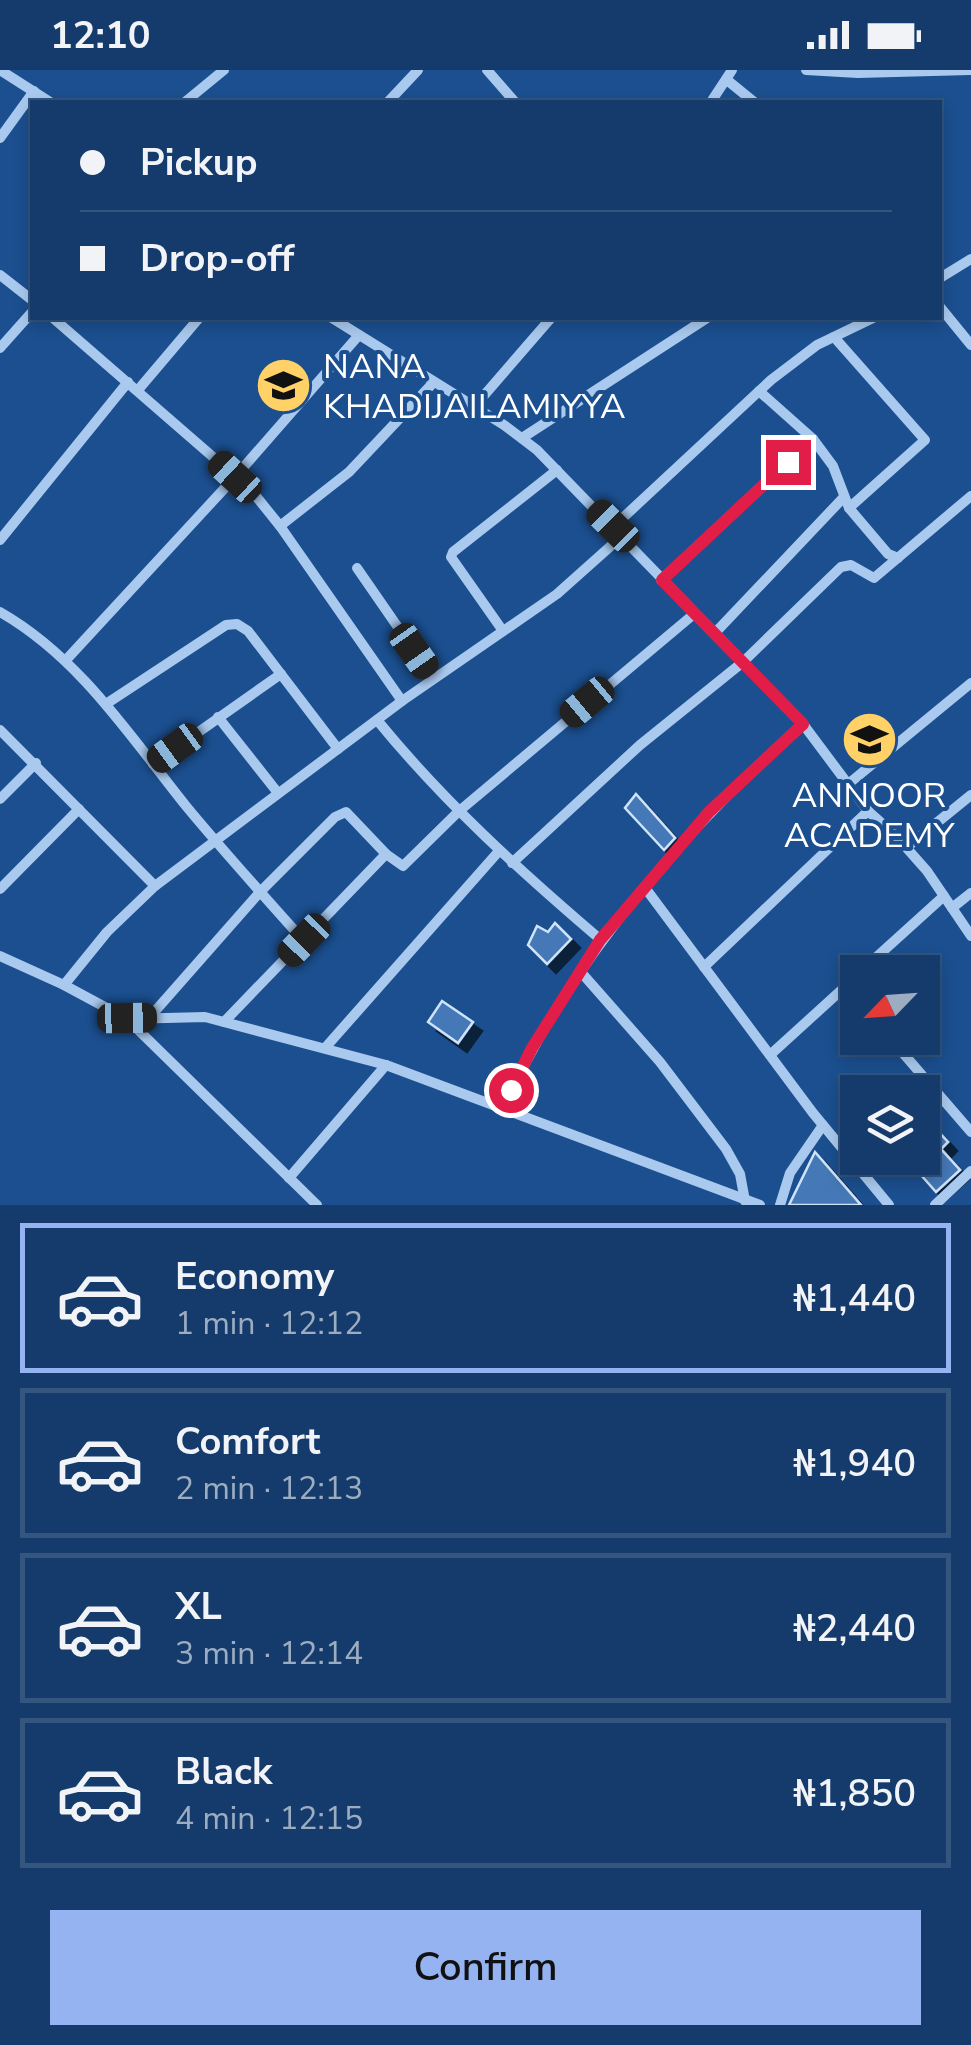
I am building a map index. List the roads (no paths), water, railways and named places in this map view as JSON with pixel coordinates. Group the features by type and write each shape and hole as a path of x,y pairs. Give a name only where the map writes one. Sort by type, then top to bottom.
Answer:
{"street":[{"path":"0,70 47,100"},
{"path":"187,100 224,70"},
{"path":"390,100 418,70"},
{"path":"487,70 512,100"},
{"path":"806,70 970,70"},
{"path":"712,100 729,75 752,100"},
{"path":"0,138 34,90"},
{"path":"942,277 971,259"},
{"path":"0,275 30,298"},
{"path":"942,309 971,345"},
{"path":"0,348 30,314"},
{"path":"55,320 235,477 280,526 402,701"},
{"path":"138,390 197,320"},
{"path":"335,320 522,438 556,470 803,724 868,811 906,847 971,936"},
{"path":"474,407 548,320"},
{"path":"522,438 704,320"},
{"path":"613,526 759,391 817,346 869,320"},
{"path":"66,660 359,335"},
{"path":"714,634 847,503 925,440 834,336"},
{"path":"0,540 128,382"},
{"path":"280,526 349,472 433,383"},
{"path":"759,391 813,439 833,466 847,503 888,554 898,558"},
{"path":"662,580 813,439"},
{"path":"503,631 452,557 453,552 556,470"},
{"path":"512,863 627,756 742,662 841,567 850,566 874,578 971,496"},
{"path":"64,985 106,932 156,886 433,678 557,594 622,536"},
{"path":"357,568 433,678"},
{"path":"0,612 66,660 214,840 304,940"},
{"path":"149,1018 260,892 334,817 346,812 399,866 411,862 458,812 694,614"},
{"path":"106,704 226,625 237,624 248,631 338,749"},
{"path":"153,764 281,674"},
{"path":"847,784 971,683"},
{"path":"218,717 278,793"},
{"path":"377,720 458,812 600,940"},
{"path":"503,1109 532,1048 600,940 709,812 803,724"},
{"path":"0,730 156,886"},
{"path":"0,798 36,763"},
{"path":"906,847 971,795"},
{"path":"0,889 79,809"},
{"path":"704,967 868,811"},
{"path":"325,1048 499,851"},
{"path":"224,1022 386,854"},
{"path":"646,889 823,1125 889,1205"},
{"path":"952,908 971,893"},
{"path":"880,955 944,896"},
{"path":"0,956 127,1018 317,1205"},
{"path":"580,971 660,1062 726,1149 740,1174 745,1201"},
{"path":"770,1055 840,991"},
{"path":"127,1018 206,1017 386,1065 760,1205"},
{"path":"905,1055 971,1132"},
{"path":"289,1178 386,1065"},
{"path":"780,1205 790,1173 823,1125"},
{"path":"935,1205 971,1171"}],"place":[{"name":"NANA KHADIJAILAMIYYA","path":"284,386"},
{"name":"ANNOOR ACADEMY","path":"869,739"}]}
